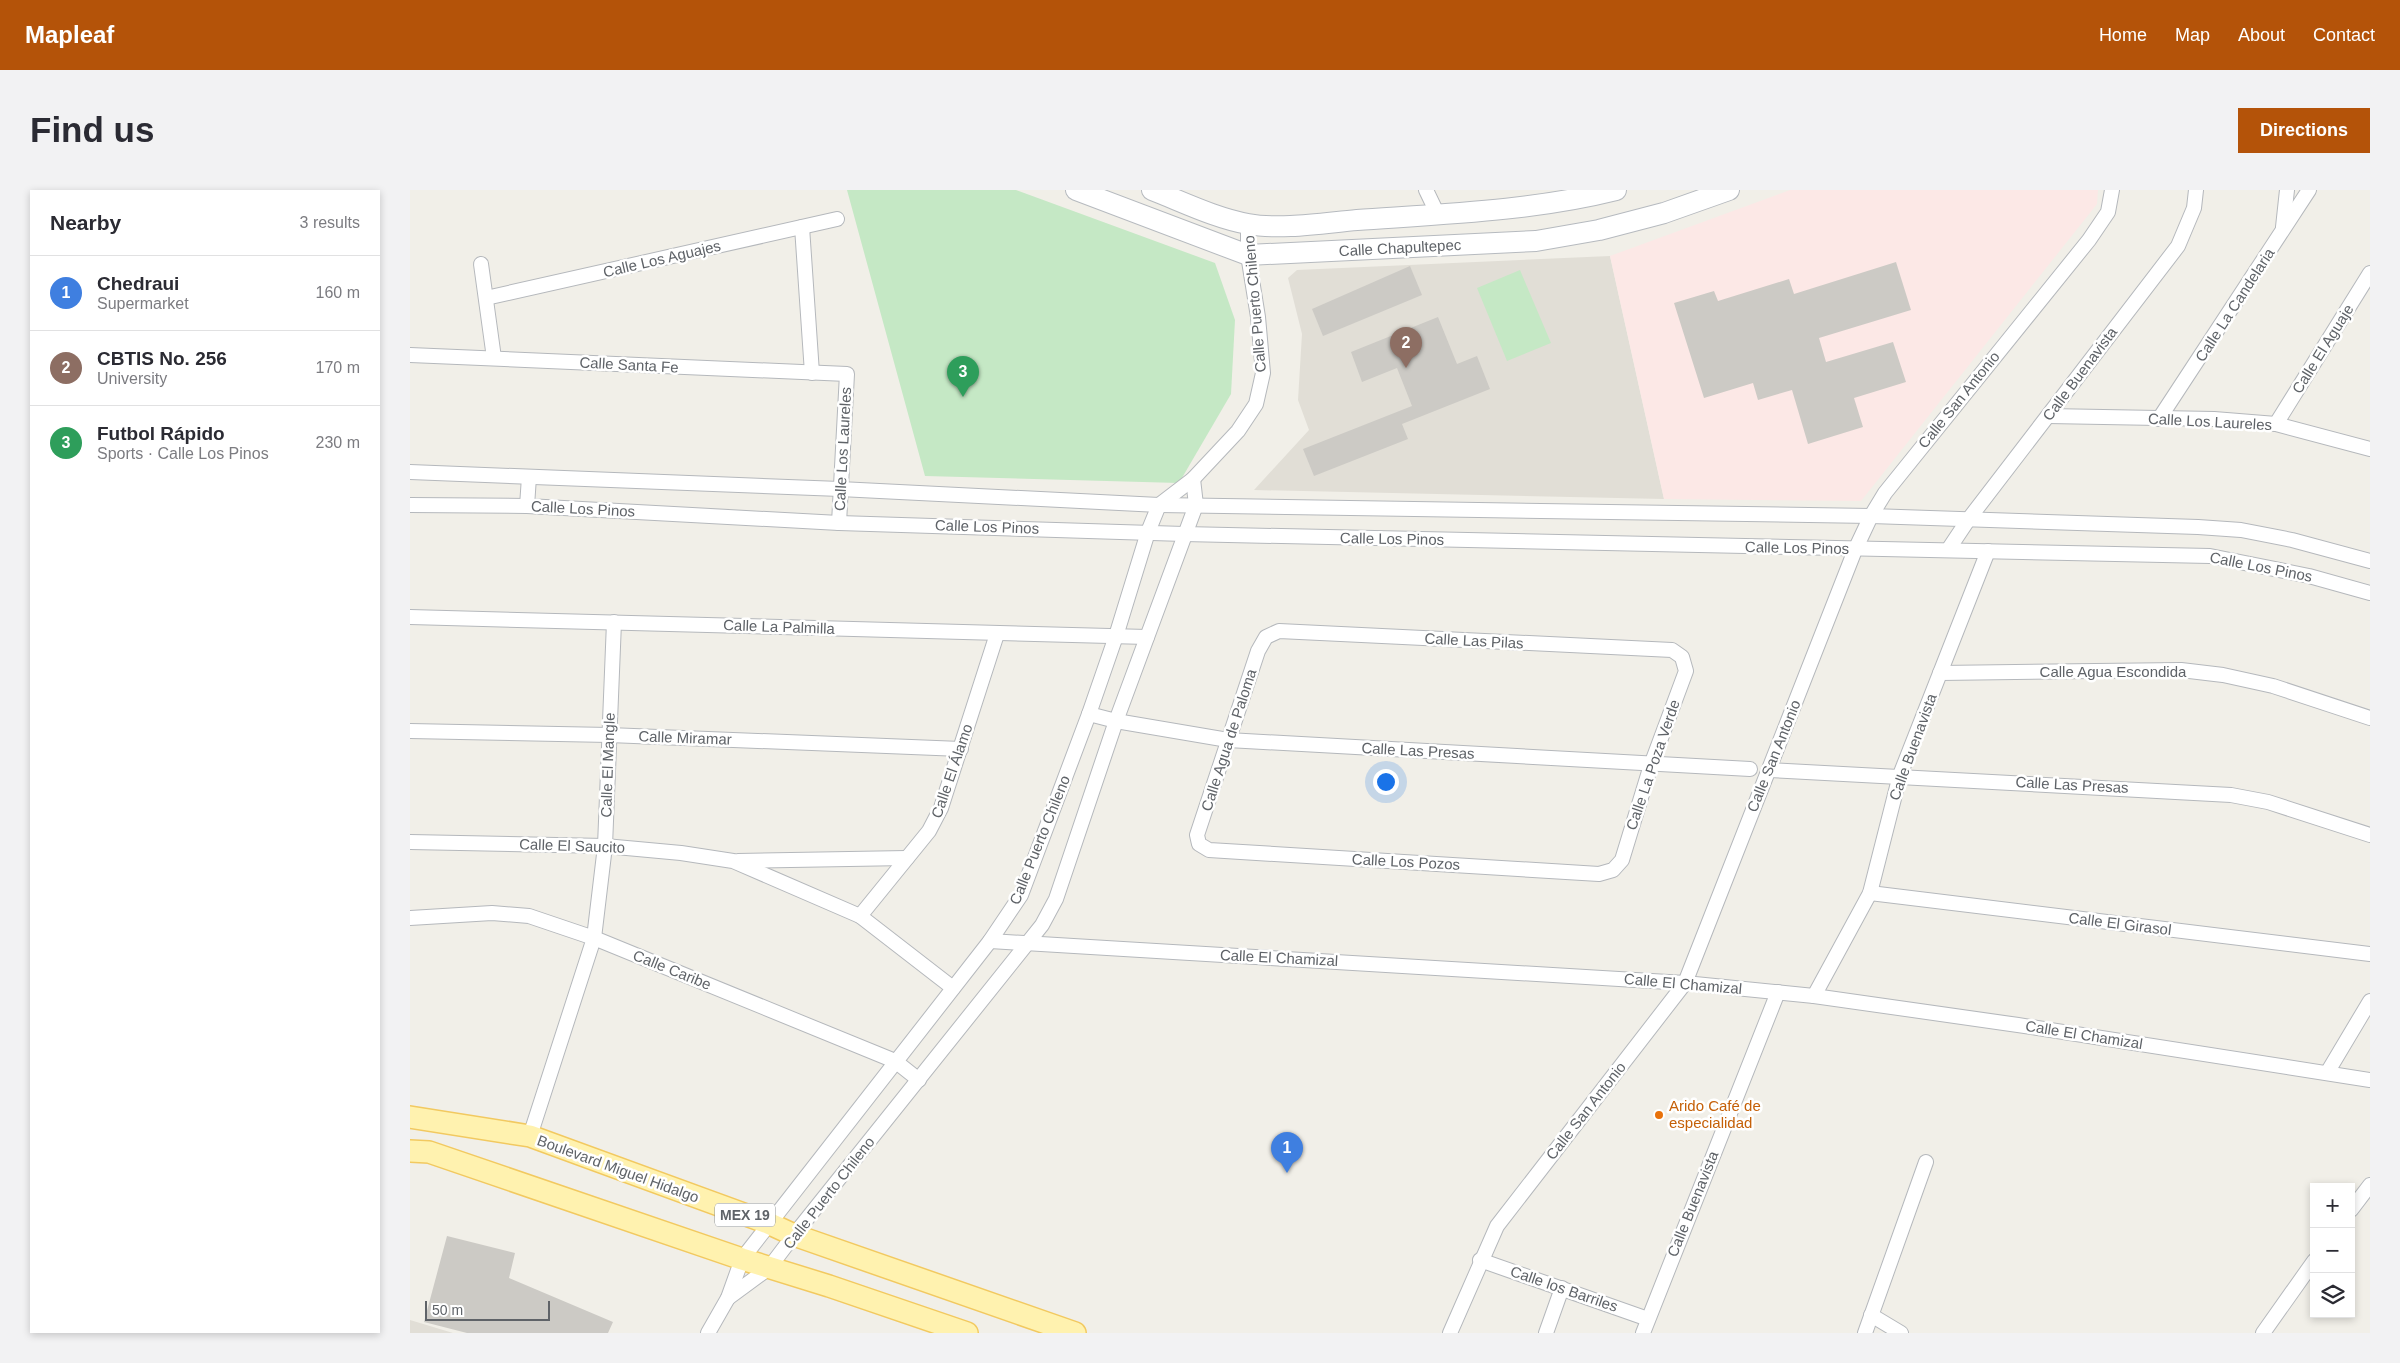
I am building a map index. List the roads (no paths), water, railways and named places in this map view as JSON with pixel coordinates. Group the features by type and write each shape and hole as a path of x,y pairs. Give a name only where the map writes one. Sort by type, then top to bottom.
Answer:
{"main road":[{"name":"Boulevard Miguel Hidalgo","path":"410,1117 530,1136 768,1223 794,1235 1075,1333"},
{"name":"MEX 19","path":"410,1151 429,1152 742,1259 829,1286 967,1333"}],"street":[{"name":"Calle Chapultepec","path":"1076,190 1248,255 1536,241 1600,230 1664,213 1729,190"},
{"name":"Calle Chapultepec","path":"1152,190 1217,215 1248,224 1289,225 1438,215 1582,198 1616,190"},
{"path":"1426,190 1438,215"},
{"name":"Calle San Antonio","path":"1450,1333 1480,1260 1497,1226 1685,983 1855,550 1871,516 1893,483 2089,240 2108,212 2112,190"},
{"name":"Calle Buenavista","path":"1948,550 1968,520 2178,246 2194,208 2196,190"},
{"path":"2282,233 2287,190"},
{"name":"Calle La Candelaria","path":"2159,419 2309,190"},
{"name":"Calle Los Aguajes","path":"486,298 837,219"},
{"name":"Calle Puerto Chileno","path":"728,1298 742,1259 768,1223 990,941 1021,895 1089,714 1116,636 1148,532 1160,505 1193,479 1238,431 1256,404 1263,373 1258,317 1248,255 1248,224"},
{"path":"802,227 812,373"},
{"path":"481,264 494,358"},
{"name":"Calle El Aguaje","path":"2276,424 2370,273"},
{"name":"Calle Santa Fe","path":"410,355 847,374"},
{"name":"Calle Los Laureles","path":"839,523 847,374"},
{"name":"Calle Los Laureles","path":"2048,416 2214,419 2276,424 2370,449"},
{"name":"Calle Los Pinos","path":"410,472 840,489 1160,505 2024,520 2241,530 2292,540 2370,561"},
{"path":"527,506 529,477"},
{"name":"Calle Puerto Chileno","path":"728,1298 769,1268 1042,925 1056,899 1116,721 1196,506 1193,479"},
{"name":"Calle Los Pinos","path":"410,506 527,506 839,523 1184,534 1855,550 1948,550 2210,556 2310,576 2370,593"},
{"name":"Calle Buenavista","path":"1814,996 1870,892 1900,775 1988,551"},
{"name":"Calle La Palmilla","path":"410,617 1147,637"},
{"name":"Calle El Mangle","path":"530,1136 594,938 605,846 614,622"},
{"name":"Calle Las Pilas","path":"1266,637 1279,631 1309,632 1672,650 1682,657"},
{"name":"Calle El Álamo","path":"860,916 929,831 941,808 997,634"},
{"name":"Calle Agua de Paloma","path":"1199,844 1197,835 1258,651 1266,637"},
{"name":"Calle La Poza Verde","path":"1613,870 1622,860 1651,764 1686,671 1682,657"},
{"name":"Calle Agua Escondida","path":"1940,673 2181,670 2223,675 2273,686 2370,718"},
{"name":"Calle Las Presas","path":"1089,714 1116,721 1228,740 1750,770"},
{"name":"Calle Miramar","path":"410,731 609,736 961,750"},
{"name":"Calle Las Presas","path":"1769,770 1900,775 2230,795 2268,802 2370,835"},
{"name":"Calle El Saucito","path":"410,842 605,846 681,853 733,861 907,858"},
{"name":"Calle Los Pozos","path":"1199,844 1209,850 1599,874 1613,870"},
{"name":"Calle El Saucito","path":"733,861 860,916 953,988"},
{"name":"Calle El Girasol","path":"1870,892 2370,954"},
{"name":"Calle Caribe","path":"410,918 492,913 529,916 594,938 895,1061 919,1080"},
{"name":"Calle El Chamizal","path":"990,941 1685,983 1778,992 2018,1025 2370,1080"},
{"name":"Calle Buenavista","path":"1643,1333 1778,992"},
{"path":"2327,1073 2370,1001"},
{"path":"1865,1333 1926,1162"},
{"path":"2355,1205 2370,1185"},
{"name":"Calle los Barriles","path":"1480,1260 1648,1319"},
{"path":"2263,1333 2310,1267"},
{"path":"1546,1333 1562,1288"},
{"path":"708,1333 728,1298"},
{"path":"1871,1316 1901,1333"}],"place":[{"name":"CBTIS No. 256","path":"1406,368"},
{"name":"Futbol Rápido","path":"963,397"},
{"name":"Arido Café de especialidad","path":"1659,1115"},
{"name":"Chedraui","path":"1287,1173"}]}
